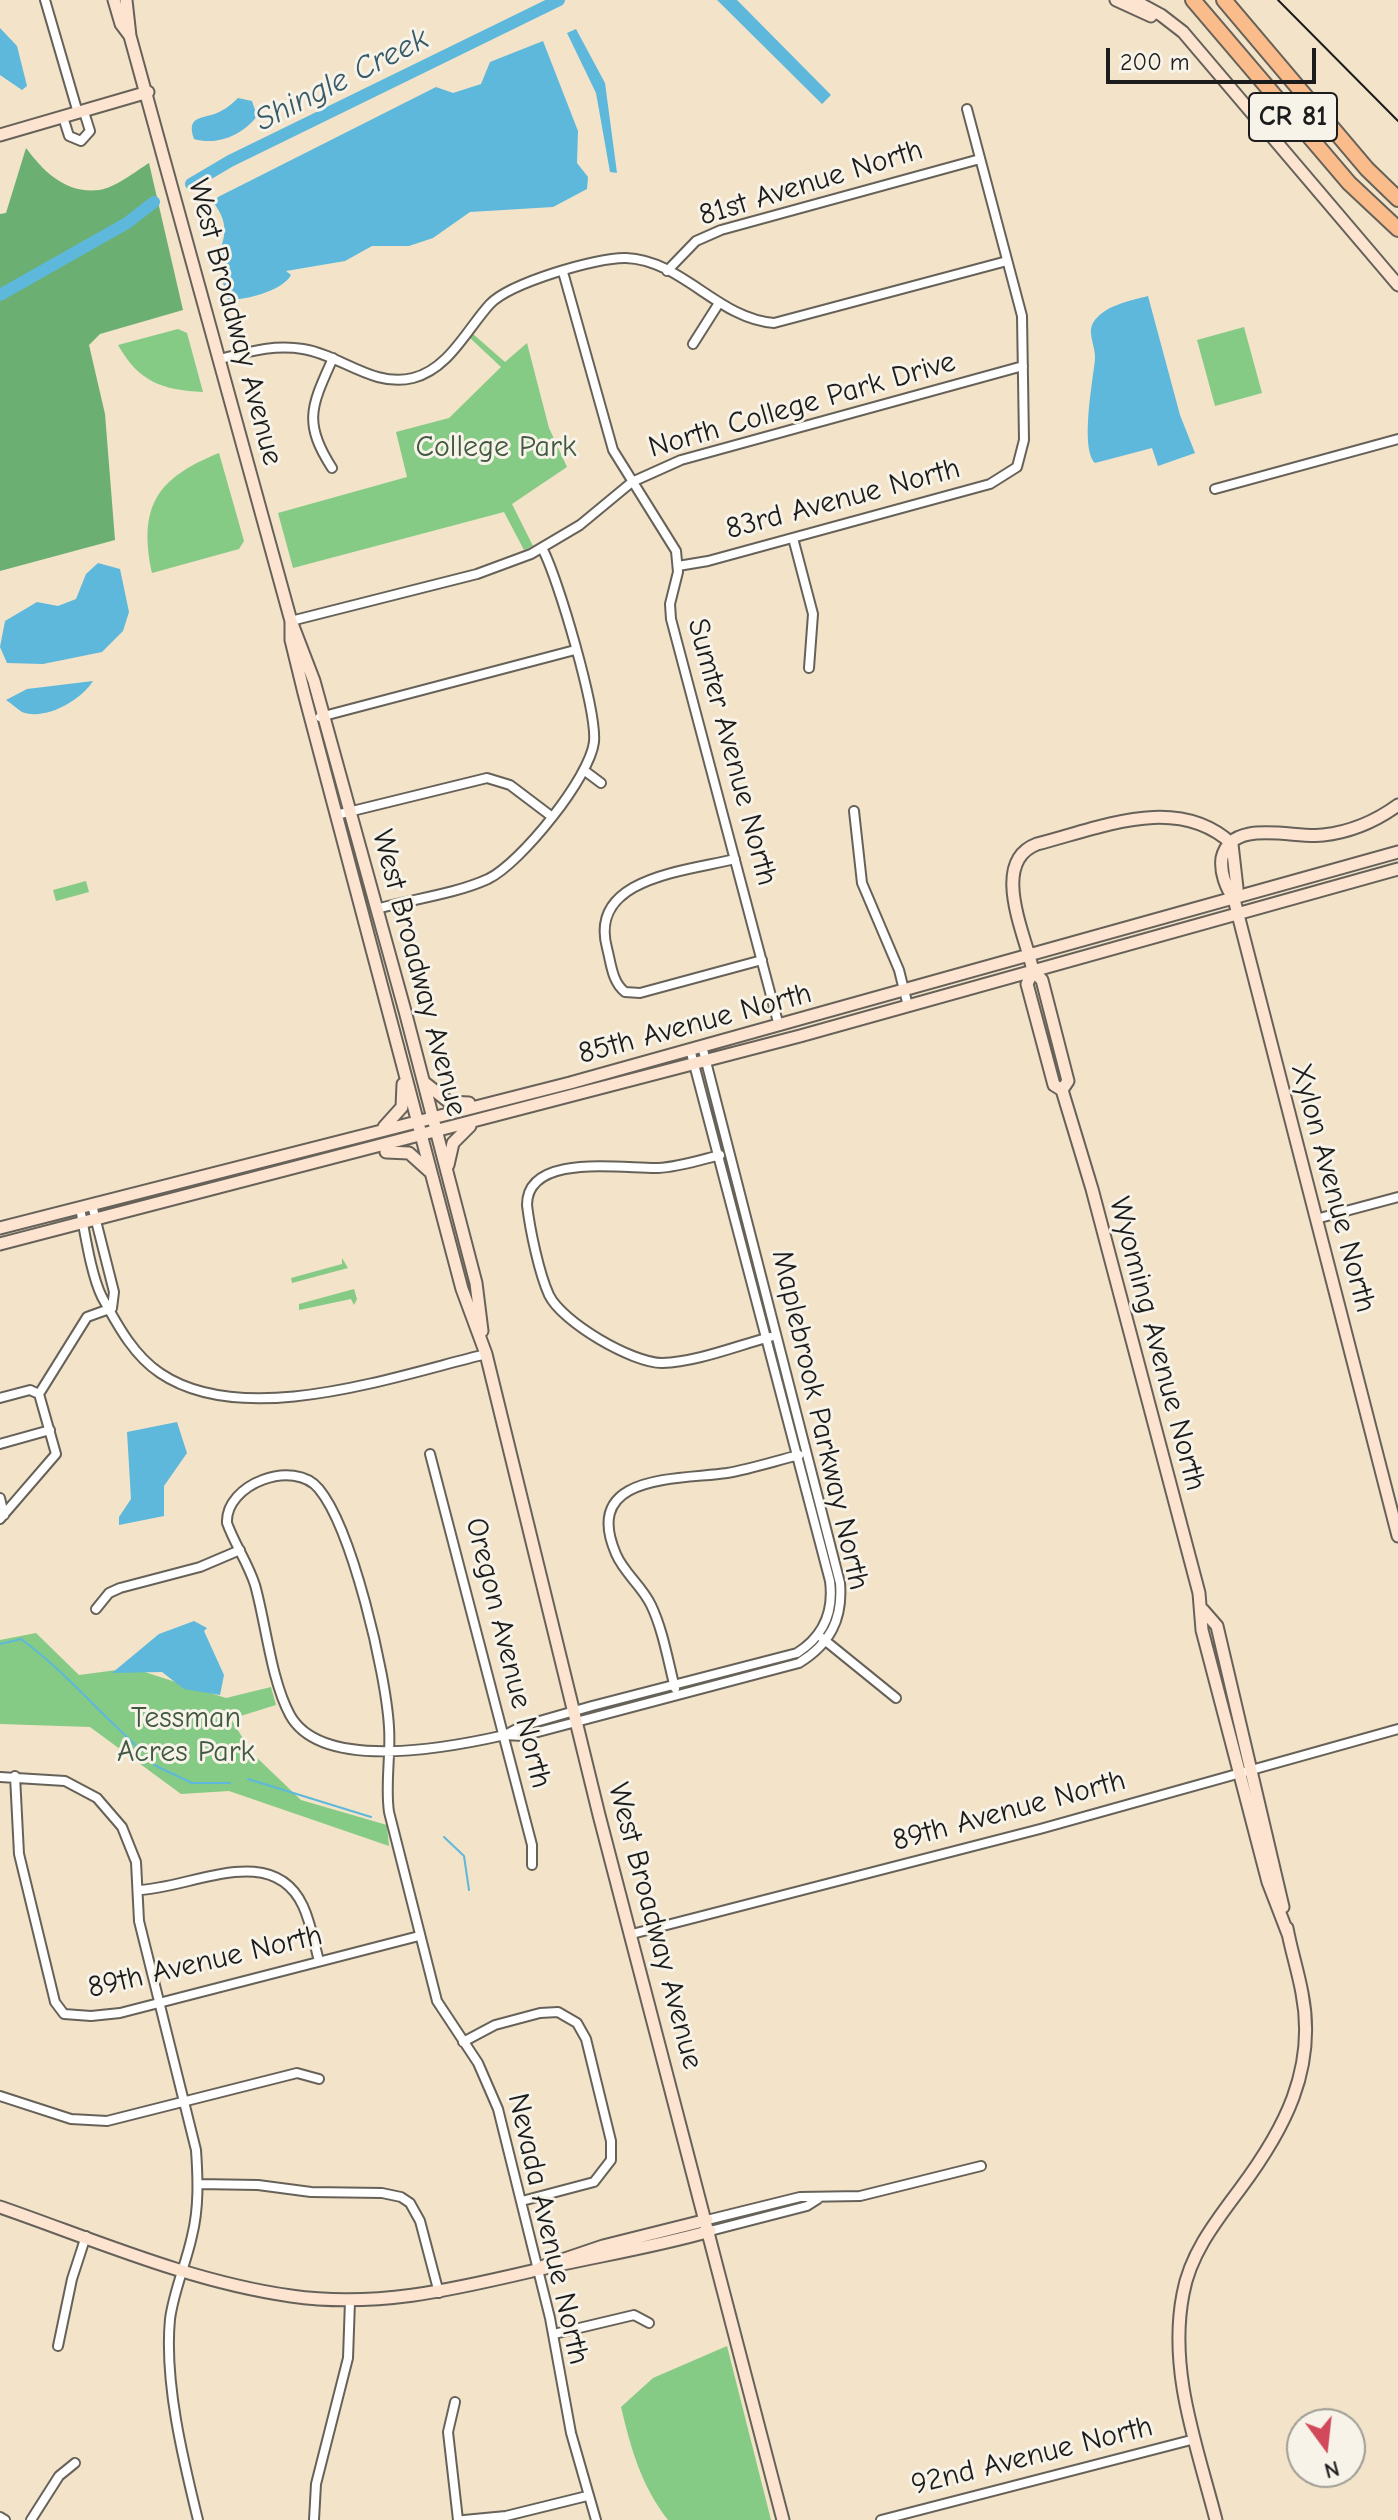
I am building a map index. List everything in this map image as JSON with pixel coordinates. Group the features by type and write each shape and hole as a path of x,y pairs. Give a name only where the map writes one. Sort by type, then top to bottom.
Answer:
{"highway":[{"name":"CR 81","path":"1193,0 1349,183 1398,229"},
{"name":"CR 81","path":"1224,0 1367,169 1398,199"}],"main road":[{"name":"West Broadway Avenue","path":"114,0 121,24 130,36"},
{"name":"West Broadway Avenue","path":"126,0 130,36 148,92 291,621 324,715 423,1079 476,1283 484,1348 576,1717 783,2520"},
{"path":"1116,0 1125,7 1166,20"},
{"path":"1133,0 1166,20 1199,51 1398,285"},
{"path":"0,135 148,92"},
{"name":"West Broadway Avenue","path":"291,621 291,640 336,815 465,1299 484,1348"},
{"path":"1232,844 1251,833 1308,837 1342,832 1372,821 1398,805"},
{"name":"Wyoming Avenue North","path":"1216,2520 1179,2371 1177,2338 1183,2294 1206,2235 1278,2135 1296,2092 1305,2047 1305,2011 1246,1771 1217,1626 1203,1610 1092,1189 1062,1090 1054,1085 1027,984 1033,971 1011,876 1014,862 1021,852 1037,844 1150,817 1192,819 1219,832 1232,844"},
{"name":"Xylon Avenue North","path":"1232,844 1237,888 1234,899 1395,1513 1398,1536"},
{"name":"85th Avenue North","path":"0,1228 570,1083 1398,852"},
{"name":"85th Avenue North","path":"0,1244 437,1133 1398,869"},
{"path":"377,1132 394,1120 404,1102 395,1034"},
{"path":"423,1079 441,1098 460,1105 555,1081 570,1083"},
{"path":"449,1180 451,1147 473,1123"},
{"path":"210,1191 233,1191 398,1150 424,1164 435,1184"},
{"path":"0,2207 183,2270 256,2291 350,2301 439,2293 591,2261 708,2226"}],"street":[{"path":"45,0 90,131 81,141 69,136 63,117"},
{"path":"967,109 1022,316 1023,366"},
{"name":"81st Avenue North","path":"667,271 696,241 721,230 980,159"},
{"path":"220,359 271,347 306,349 382,378 397,380 425,374 448,356 500,295 522,283 626,258 652,263 746,318 774,323 1007,261"},
{"path":"563,272 608,435 632,482 672,539 678,566"},
{"path":"693,344 719,303"},
{"path":"332,468 317,446 311,421 315,400 333,358"},
{"name":"83rd Avenue North","path":"678,566 990,484 1017,467 1024,449 1023,366"},
{"name":"North College Park Drive","path":"291,621 477,574 542,548 580,525 632,482 681,460 1023,366"},
{"path":"1215,489 1398,439"},
{"path":"793,538 813,614 809,668"},
{"path":"376,909 487,879 516,860 585,771 592,753 595,729 556,580 542,548"},
{"name":"Sumter Avenue North","path":"678,566 670,604 671,619 779,1026"},
{"path":"311,719 575,650"},
{"path":"585,771 601,783"},
{"path":"336,815 487,778 510,785 551,816"},
{"path":"854,811 862,883 908,1006"},
{"path":"735,859 641,883 611,903 604,927 615,981 625,992 640,993 762,960"},
{"name":"Maplebrook Parkway North","path":"696,1048 728,1152 840,1583 839,1619 822,1638"},
{"name":"Maplebrook Parkway North","path":"700,1062 718,1155 832,1595 822,1638"},
{"path":"728,1152 674,1166 587,1167 542,1176 530,1190 527,1205 549,1295 563,1312 615,1350 634,1359 678,1361 777,1335"},
{"path":"1316,1219 1398,1197"},
{"path":"86,1206 102,1296 133,1347 160,1373 192,1389 228,1398 341,1389 484,1348"},
{"path":"2,1517 55,1459 39,1394 87,1317 112,1308"},
{"path":"0,1398 30,1390 39,1394"},
{"path":"0,1444 50,1430"},
{"path":"676,1695 650,1604 624,1569 612,1542 611,1517 617,1500 640,1484 730,1472 807,1453"},
{"name":"Oregon Avenue North","path":"430,1454 505,1735 532,1845 532,1865"},
{"name":"Nevada Avenue North","path":"240,1550 230,1532 227,1514 241,1493 288,1473 309,1480 324,1496 346,1542 381,1670 389,1749 389,1812 419,1936 437,2001 493,2093 554,2334 563,2397 587,2496 596,2520"},
{"path":"0,1498 2,1517"},
{"path":"96,1609 109,1593 120,1588 200,1567 240,1550 255,1587 286,1705 295,1722 309,1736 329,1745 389,1749 442,1748 505,1735 523,1736 674,1685 797,1653 822,1638"},
{"path":"576,1717 799,1663 822,1638"},
{"path":"822,1638 896,1698"},
{"name":"89th Avenue North","path":"632,1934 1398,1729"},
{"name":"89th Avenue North","path":"15,1776 19,1854 55,2002 64,2014 110,2014 419,1936"},
{"path":"0,1777 47,1777 82,1788 103,1803 122,1827 136,1862 139,1921 196,2150 198,2184 193,2232 172,2307 170,2343 182,2453 198,2520"},
{"path":"138,1890 168,1888 244,1870 271,1875 294,1892 303,1904 319,1961"},
{"path":"463,2042 495,2025 540,2013 558,2012 577,2023 592,2065 611,2141 607,2168 594,2182 522,2201"},
{"path":"0,2096 52,2115 89,2122 116,2120 297,2073 319,2079"},
{"path":"708,2226 807,2206 819,2199 872,2193 981,2166"},
{"path":"198,2184 258,2185 311,2192 382,2193 401,2197 410,2203 420,2221 439,2293"},
{"path":"58,2346 72,2279 86,2236"},
{"path":"314,2520 319,2472 348,2358 350,2301"},
{"path":"554,2334 634,2315 649,2323"},
{"path":"455,2402 448,2432 458,2520"},
{"name":"92nd Avenue North","path":"881,2520 1195,2439"},
{"path":"31,2520 59,2476 75,2463"},
{"path":"464,2520 506,2516 587,2496"}],"green space":[{"path":"26,148 57,180 87,190 112,186 149,163 183,310 100,334 89,345 105,414 115,540 0,571 0,214 6,213"},
{"path":"1244,327 1262,393 1215,406 1197,340"},
{"path":"178,329 187,333 203,392 175,389 153,382 134,368 118,345"},
{"name":"College Park","path":"473,334 505,362 527,343 549,428 567,467 512,504 533,546 524,550 504,512 293,568 278,513 407,477 396,432 449,418 501,367 470,338"},
{"path":"219,453 244,541 239,549 152,573 148,530 157,497 180,473"},
{"path":"86,881 89,892 56,901 53,890"},
{"path":"342,1258 348,1268 292,1283 291,1278 342,1264"},
{"path":"354,1289 357,1299 354,1305 351,1299 299,1310 299,1304"},
{"name":"Tessman Acres Park","path":"36,1633 79,1675 132,1668 226,1698 271,1687 276,1705 231,1719 252,1753 301,1800 387,1825 389,1846 229,1791 181,1794 90,1727 0,1724 0,1640"},
{"path":"727,2346 771,2520 668,2520 638,2466 621,2407 653,2378"}],"water":[{"path":"717,0 737,0 831,95 822,104"},
{"path":"0,28 17,46 27,86 22,90 0,75"},
{"path":"576,29 605,83 617,173 610,172 596,93 567,33"},
{"path":"543,41 578,131 577,163 588,177 587,189 553,207 470,212 433,238 409,246 372,246 345,261 286,271 291,275 272,290 228,300 223,283 227,275 223,274 217,257 224,229 222,217 214,203 218,197 436,87 453,93 481,84 490,62"},
{"path":"238,98 252,101 257,116 251,123 220,140 194,139 192,125 195,121 221,111"},
{"path":"1148,296 1180,415 1195,453 1158,466 1152,448 1095,463 1088,443 1095,359 1091,327 1110,308"},
{"path":"98,563 120,569 129,612 123,631 102,652 43,664 7,663 0,647 5,621 37,602 58,606 76,599 86,574"},
{"path":"93,681 72,702 42,714 22,712 6,700 27,689"},
{"path":"177,1422 187,1453 164,1486 164,1516 119,1525 119,1517 131,1499 127,1432"},
{"path":"194,1621 207,1628 204,1631 224,1675 220,1695 184,1689 162,1672 112,1673 159,1634"}],"waterway":[{"name":"Shingle Creek","path":"191,184 230,161 559,0"},
{"name":"Shingle Creek","path":"0,295 127,223 154,202"},
{"path":"0,1644 21,1639 53,1665 142,1751"},
{"path":"154,1765 192,1783 230,1783"},
{"path":"248,1779 371,1817"},
{"path":"444,1837 464,1856 469,1890"}],"railway":[{"path":"1278,0 1398,121"}]}
